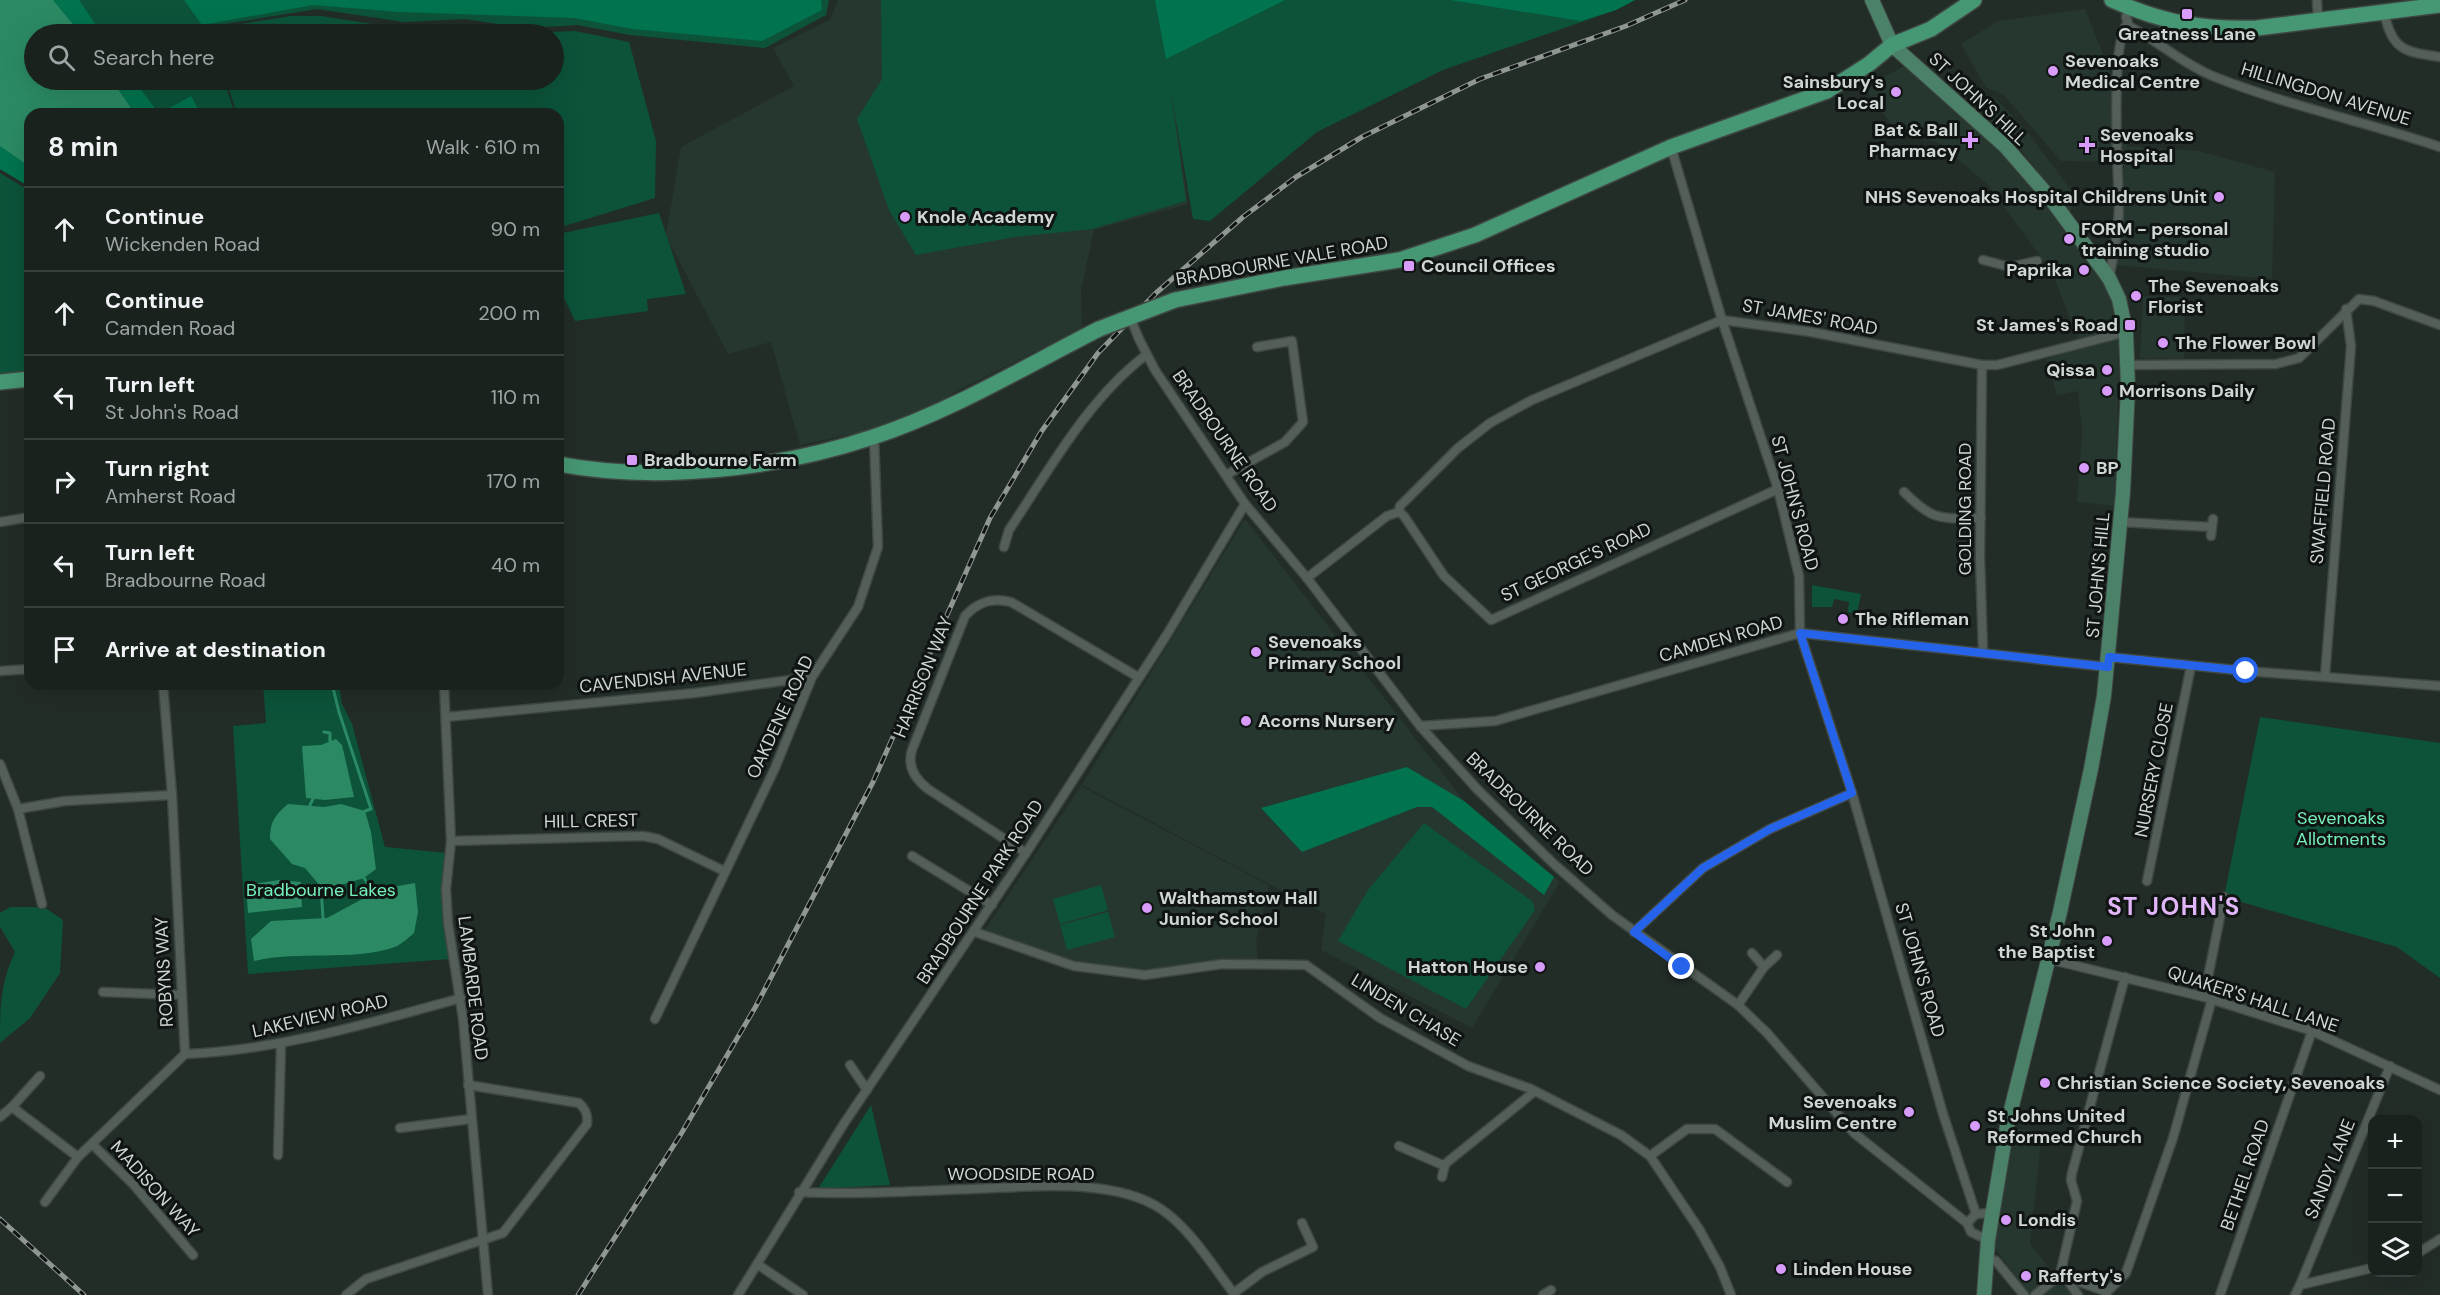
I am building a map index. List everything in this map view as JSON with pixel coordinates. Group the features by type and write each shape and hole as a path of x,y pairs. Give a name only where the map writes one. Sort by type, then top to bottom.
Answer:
{"highway":[{"name":"BRADBOURNE VALE ROAD","path":"564,465 588,470 674,471 739,467 811,455 874,437 935,411 1099,329 1174,300 1284,278 1399,260 1509,222 1671,147 1827,91 1869,64 1892,45 1932,29 1974,0"},
{"path":"2120,3 2149,17 2213,28 2257,28 2440,5"},
{"path":"0,382 24,380"}],"main road":[{"path":"1872,0 1892,45"},
{"name":"ST JOHN'S HILL","path":"1892,45 2005,146 2051,199 2109,278 2119,299 2126,332 2128,365 2121,522 2108,662 2091,769 2049,959 2007,1126 1988,1240 1984,1295"}],"street":[{"path":"2318,0 2318,20"},
{"path":"2109,278 2117,225 2119,63 2123,31 2127,24 2120,3"},
{"path":"2384,12 2391,39 2400,46 2440,57"},
{"name":"HILLINGDON AVENUE","path":"2127,24 2183,63 2215,77 2279,100 2362,122 2440,147"},
{"name":"ST JOHN'S ROAD","path":"1671,147 1722,320 1778,489 1799,576 1800,633 1852,793 1943,1114 1976,1214"},
{"path":"1983,260 2010,267 2037,261"},
{"path":"2128,365 2276,364 2299,358 2346,309 2359,299 2374,301 2440,325"},
{"name":"SWAFFIELD ROAD","path":"2325,676 2351,346 2346,309"},
{"name":"BRADBOURNE ROAD","path":"1130,317 1146,355 1245,504 1307,578 1420,726 1478,790 1555,865 1634,932 1738,1005 1767,1033 1854,1133 1967,1223 1971,1232 1988,1240"},
{"name":"ST JAMES' ROAD","path":"1399,512 1400,506 1458,448 1490,423 1532,400 1722,320 1811,332 1982,365 1997,365 2126,332"},
{"path":"1226,475 1285,442 1303,422 1292,341 1257,347"},
{"path":"1004,547 1009,530 1086,415 1125,370 1146,355"},
{"name":"GOLDING ROAD","path":"1982,365 1983,653"},
{"name":"OAKDENE ROAD","path":"655,1019 775,768 812,677 858,607 878,547 874,437"},
{"name":"ST GEORGE'S ROAD","path":"1399,512 1444,576 1491,620 1778,489"},
{"path":"1904,492 1923,511 1937,518 1981,518"},
{"name":"BRADBOURNE PARK ROAD","path":"738,1295 799,1192 975,932 1166,636 1245,504"},
{"path":"1307,578 1387,516 1399,512"},
{"path":"0,522 24,518"},
{"path":"2121,522 2212,527"},
{"name":"HARRISON WAY","path":"1026,853 928,789 917,779 910,765 912,750 965,616 984,602 997,600 1011,602 1138,677"},
{"name":"CAMDEN ROAD","path":"1420,726 1495,721 1800,633 1983,653 2191,666 2440,686"},
{"name":"NURSERY CLOSE","path":"2147,881 2191,666"},
{"path":"0,671 24,669"},
{"name":"CAVENDISH AVENUE","path":"446,717 694,693 812,677"},
{"name":"ROBYNS WAY","path":"163,690 172,795 185,1054"},
{"name":"LAMBARDE ROAD","path":"444,690 451,841 446,889 448,923 461,998 488,1295"},
{"path":"0,764 18,809 42,904"},
{"path":"1634,932 1703,868 1770,829 1852,793"},
{"path":"18,809 65,801 172,795"},
{"name":"HILL CREST","path":"451,841 643,836 658,839 724,871"},
{"path":"912,856 992,905"},
{"path":"2063,1277 2107,1292 2126,1273 2173,1138 2208,998 2224,897"},
{"name":"LINDEN CHASE","path":"975,932 1074,966 1145,975 1222,964 1306,965 1399,1028 1468,1066 1535,1091 1621,1135 1650,1156 1699,1229 1720,1267 1731,1295"},
{"path":"1752,952 1764,967"},
{"path":"1738,1005 1764,967 1778,955"},
{"name":"QUAKER'S HALL LANE","path":"2049,959 2208,998 2312,1031 2440,1090"},
{"path":"2035,1295 2063,1277 2077,1201 2071,1180 2072,1173 2125,977"},
{"path":"103,992 182,995"},
{"name":"LAKEVIEW ROAD","path":"185,1054 281,1045 461,998"},
{"name":"BETHEL ROAD","path":"2220,1295 2312,1031"},
{"path":"278,1155 281,1045"},
{"path":"45,1202 78,1157 185,1054"},
{"path":"850,1065 867,1090"},
{"name":"SANDY LANE","path":"2295,1295 2390,1066"},
{"path":"0,1117 40,1076"},
{"path":"346,1295 366,1279 502,1233 587,1124 588,1116 584,1107 573,1101 468,1085"},
{"path":"1442,1177 1445,1166 1535,1091"},
{"path":"12,1107 78,1157"},
{"path":"400,1128 471,1119"},
{"path":"1650,1156 1687,1129 1715,1129 1787,1182"},
{"name":"MADISON WAY","path":"92,1144 133,1185 193,1255"},
{"path":"1399,1146 1445,1166"},
{"name":"WOODSIDE ROAD","path":"799,1192 1031,1187 1081,1188 1112,1192 1160,1209 1178,1223 1235,1294"},
{"path":"1967,1223 1976,1214 1992,1213"},
{"path":"1235,1294 1262,1272 1313,1247 1302,1223"},
{"path":"2422,1250 2440,1239"},
{"path":"1987,1258 1996,1261 2024,1295"},
{"path":"757,1264 803,1295"},
{"path":"2300,1285 2368,1269"},
{"path":"2063,1277 2078,1295"},
{"path":"1543,1295 1551,1290"}],"shaded area":[{"path":"0,0 53,0 73,24 24,24 24,90 119,90 131,108 24,108 24,163 0,146"},
{"path":"53,0 79,0 95,24 73,24"},
{"path":"184,0 821,0 822,10 762,41 633,29 574,18 399,12 313,5 201,24"},
{"name":"Knole Academy","path":"838,0 1159,0 1188,204 1094,230 1081,290 1082,329 958,390 935,405 866,431 800,445 771,342 728,354 666,236 681,147 794,86 773,48 830,20"},
{"path":"1155,0 1285,0 1166,59"},
{"path":"1450,0 1635,0 1616,10 1581,21"},
{"name":"Sevenoaks Hospital","path":"2085,9 2110,72 2127,146 2199,151 2275,172 2272,279 2115,265 2124,162 2061,161 2003,94 1986,88 1961,44 1998,21"},
{"path":"1908,64 1962,108 2051,204 2108,287 2120,329 2115,506 2077,502 2082,431 2078,391 2057,395 2046,359 2081,348 2053,274 1989,186 1939,143 1895,129 1864,88"},
{"path":"119,90 141,90 155,108 131,108"},
{"path":"191,96 198,108 170,108"},
{"path":"1994,97 2029,134 2076,197 2070,213 2014,141 1981,111"},
{"path":"0,146 24,163 24,183 0,169"},
{"path":"2143,296 2185,297 2184,359 2140,358"},
{"name":"Sevenoaks Primary School","path":"1245,519 1464,801 1560,882 1472,1028 1321,950 1326,914 1082,785"},
{"path":"336,739 342,745 354,797 325,800 306,798 302,746 321,745"},
{"path":"1407,767 1464,801 1554,877 1544,895 1432,807 1417,807 1302,852 1261,808"},
{"path":"1081,786 1269,885 1256,941 1258,962 1145,974 1074,962 985,930"},
{"path":"288,804 324,807 341,804 365,811 371,832 376,869 364,878 330,888 321,887 305,868 292,864 270,839 274,819"},
{"path":"279,880 301,882 302,907 248,913 246,885"},
{"path":"415,883 418,912 414,933 395,947 360,954 289,956 254,961 251,939 271,921 327,918 381,889"},
{"path":"2013,1128 2042,1133 2030,1244 2071,1295 2030,1295 1992,1244"}],"green space":[{"path":"0,0 829,0 826,15 765,48 630,35 577,25 499,24 465,19 404,22 317,9 224,24 24,24 24,90 227,90 233,108 24,108 24,183 0,169"},
{"path":"881,0 1635,0 1616,10 1443,70 1317,132 1210,221 1193,219 1171,92 1186,201 1092,229 1015,237 916,255 889,210 857,119 882,79"},
{"path":"291,16 321,16 372,24 240,24"},
{"path":"564,31 575,31 629,42 656,141 655,198 564,226 564,108 235,108 229,90 564,90"},
{"path":"0,173 24,187 24,373 0,375"},
{"path":"659,213 686,294 647,299 648,311 575,321 564,300 564,233"},
{"path":"1812,585 1861,594 1857,614 1848,612 1849,602 1834,599 1832,607 1812,607"},
{"name":"Bradbourne Lakes","path":"263,690 340,690 342,704 352,724 385,847 447,853 450,959 248,974 233,726 266,723"},
{"name":"Sevenoaks Allotments","path":"2260,717 2440,743 2440,978 2397,947 2224,897"},
{"path":"1424,823 1532,901 1535,910 1466,1009 1338,941 1368,890"},
{"path":"1101,885 1108,910 1060,924 1053,899"},
{"path":"10,907 44,907 63,920 60,973 30,1018 0,1043 2,996 6,975 15,952 0,927 0,913"},
{"path":"1108,912 1115,937 1067,950 1060,925"},
{"path":"871,1105 890,1185 818,1189"}],"waterway":[{"path":"334,690 371,809 365,811"},
{"path":"324,732 330,733 330,741"},
{"path":"310,805 313,799"},
{"path":"364,878 374,893"},
{"path":"321,887 323,918"}],"railway":[{"path":"578,1295 681,1134 756,1006 873,782 990,518 1041,432 1098,353 1156,293 1243,217 1296,177 1362,137 1480,79 1626,26 1685,0"},
{"path":"0,1219 84,1295"}],"place":[{"name":"Greatness Lane","path":"2187,14"},
{"name":"Sevenoaks Medical Centre","path":"2053,71"},
{"name":"Sainsbury's Local","path":"1896,92"},
{"name":"Bat & Ball Pharmacy","path":"1970,140"},
{"name":"Sevenoaks Hospital","path":"2087,145"},
{"name":"NHS Sevenoaks Hospital Childrens Unit","path":"2219,197"},
{"name":"Knole Academy","path":"905,217"},
{"name":"FORM - personal training studio","path":"2069,239"},
{"name":"Council Offices","path":"1409,266"},
{"name":"Paprika","path":"2084,270"},
{"name":"The Sevenoaks Florist","path":"2136,296"},
{"name":"St James's Road","path":"2130,325"},
{"name":"The Flower Bowl","path":"2163,343"},
{"name":"Qissa","path":"2107,370"},
{"name":"Morrisons Daily","path":"2107,391"},
{"name":"Bradbourne Farm","path":"632,460"},
{"name":"BP","path":"2084,468"},
{"name":"The Rifleman","path":"1843,619"},
{"name":"Sevenoaks Primary School","path":"1256,652"},
{"name":"Acorns Nursery","path":"1246,721"},
{"name":"Walthamstow Hall Junior School","path":"1147,908"},
{"name":"St John the Baptist","path":"2107,941"},
{"name":"Hatton House","path":"1540,967"},
{"name":"Christian Science Society, Sevenoaks","path":"2045,1083"},
{"name":"Sevenoaks Muslim Centre","path":"1909,1112"},
{"name":"St Johns United Reformed Church","path":"1975,1126"},
{"name":"Londis","path":"2006,1220"},
{"name":"Linden House","path":"1781,1269"},
{"name":"Rafferty's","path":"2026,1276"}],"district":[{"name":"ST JOHN'S","path":"2174,907"}],"route":[{"path":"1682,967 1634,932 1703,868 1770,829 1852,793 1800,633 2108,667 2109,657 2246,671"}]}
